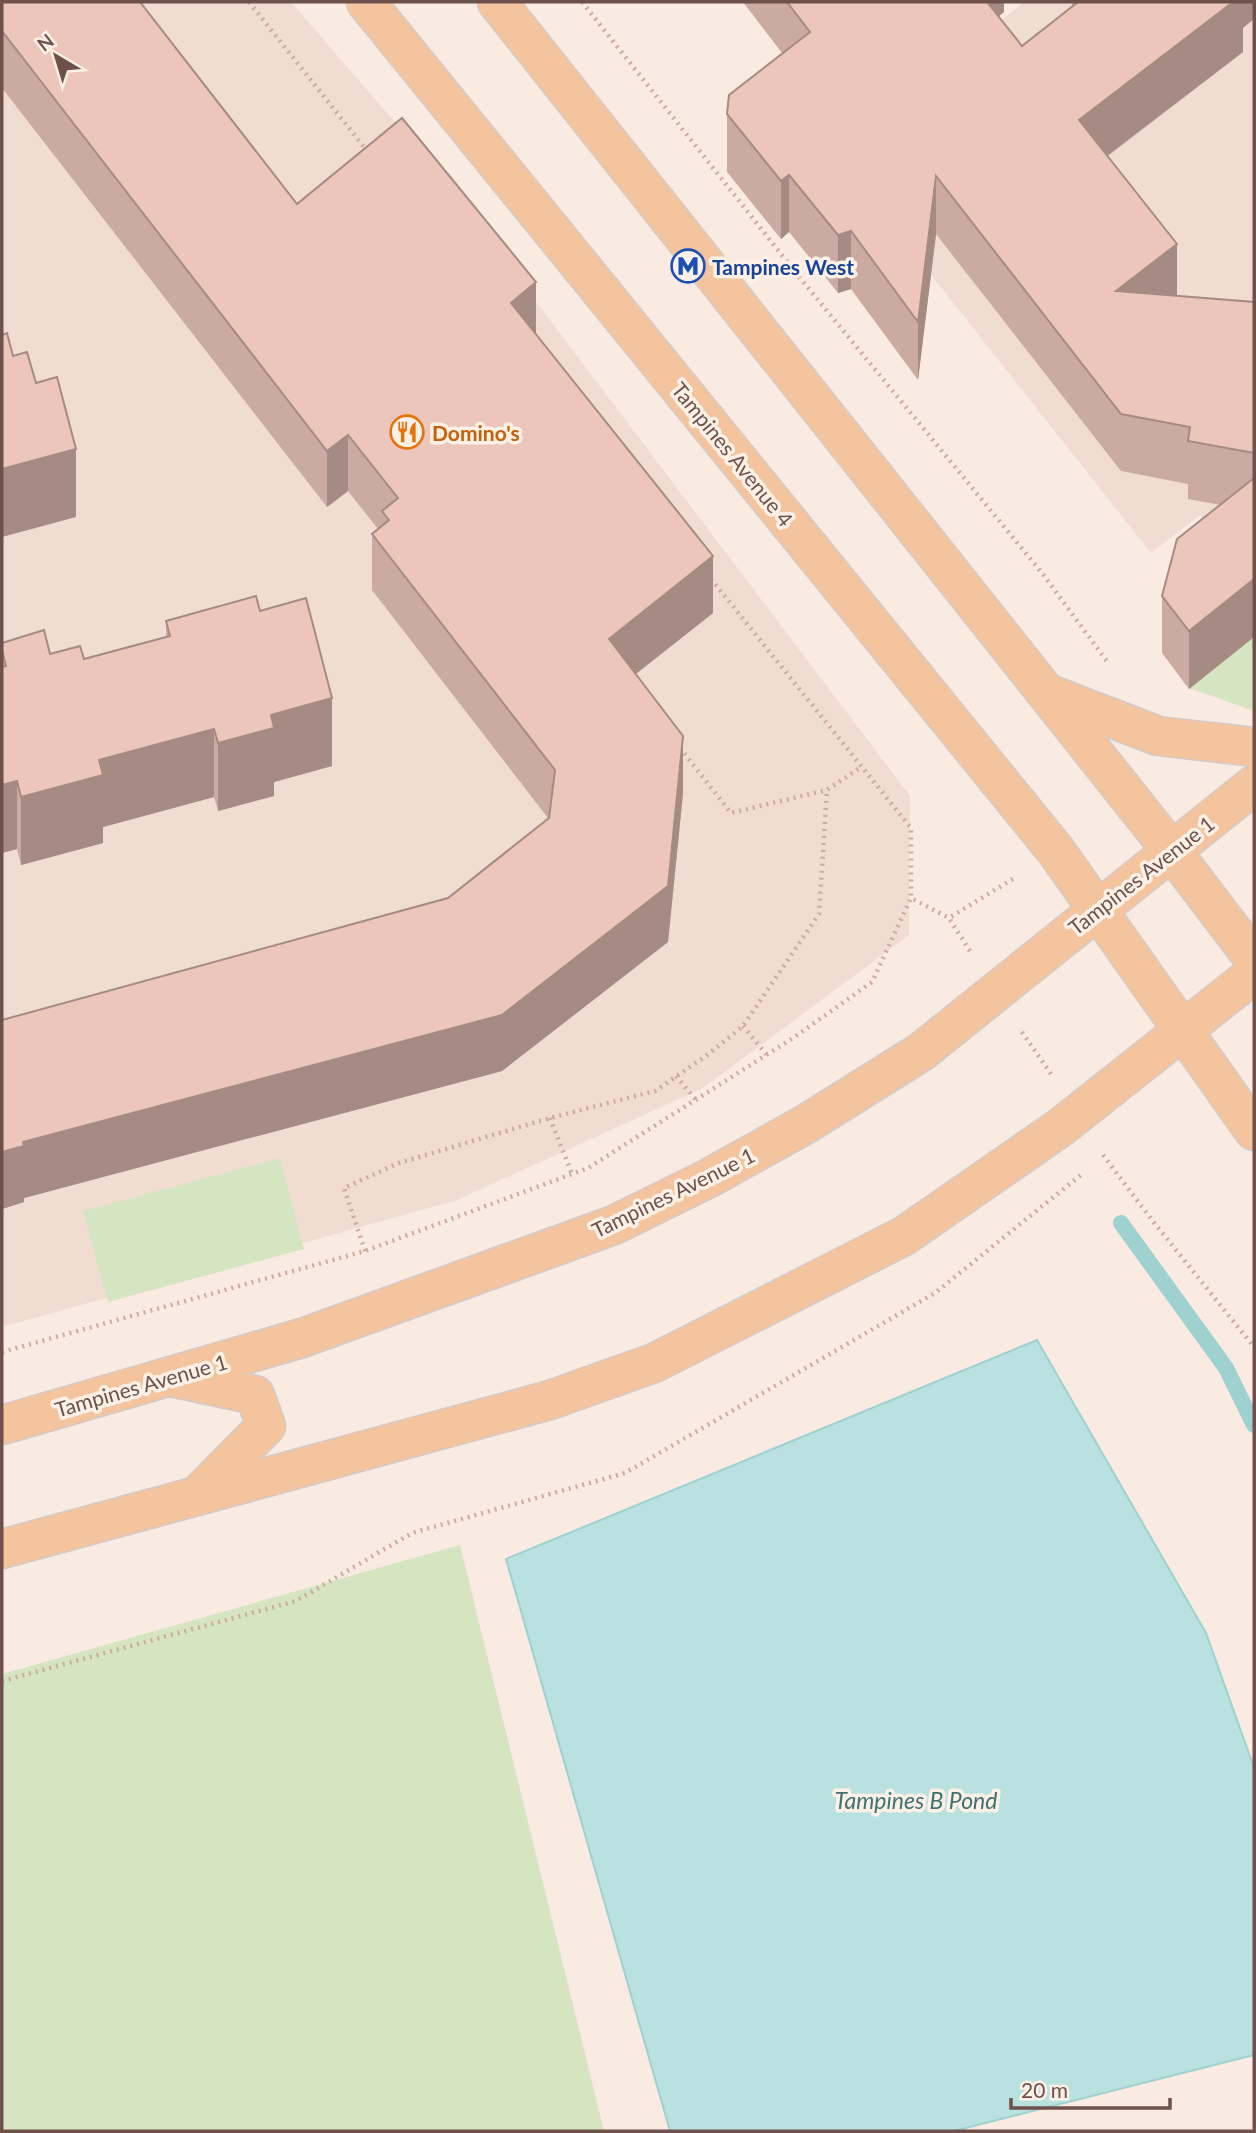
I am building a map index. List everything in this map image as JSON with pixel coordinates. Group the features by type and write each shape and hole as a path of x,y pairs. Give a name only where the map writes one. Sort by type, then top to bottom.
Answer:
{"main road":[{"name":"Tampines Avenue 4","path":"366,2 1056,852 1254,1131"},
{"path":"497,2 1171,850 1254,959"},
{"path":"1046,693 1158,736 1254,747"},
{"name":"Tampines Avenue 1","path":"2,1425 302,1338 614,1225 709,1178 806,1124 921,1052 1097,908 1254,785"},
{"path":"2,1549 550,1400 654,1363 904,1236 1061,1127 1254,974"},
{"path":"169,1377 255,1395 265,1426 197,1496"}],"path":[{"path":"249,2 375,161"},
{"path":"582,2 800,278 1042,573 1116,671"},
{"path":"2,1352 365,1251 588,1168 697,1101 872,982 911,898 911,828 707,575"},
{"path":"680,748 731,813 827,790 861,767"},
{"path":"365,1251 344,1188 399,1163 550,1118 655,1091 706,1056 743,1026 819,915 827,790"},
{"path":"911,898 949,918"},
{"path":"743,1026 767,1055"},
{"path":"676,1076 697,1101"},
{"path":"550,1118 572,1174"},
{"path":"1093,1165 1104,1156 1254,1346"},
{"path":"2,1681 296,1601 412,1533 625,1473 935,1293 1083,1173"}],"shaded area":[{"path":"2,2 291,2 437,171 910,796 909,935 703,1088 457,1200 2,1327"},
{"path":"1024,2 1254,2 1254,523 1227,545 1200,515 1151,553 834,152"}],"green space":[{"path":"1254,637 1254,711 1189,688"},
{"path":"280,1158 304,1249 108,1302 83,1211"},
{"path":"460,1545 604,2131 2,2131 2,1674"}],"water":[{"name":"Tampines B Pond","path":"1037,1340 1206,1633 1254,1768 1254,2055 954,2131 670,2131 506,1559"}],"building":[{"path":"2,2 140,2 297,204 402,118 536,282 511,303 713,556 609,639 683,736 668,886 502,1015 23,1142 24,1146 2,1152 2,1020 448,898 549,818 555,770 372,534 389,520 382,511 398,498 348,435 327,451 2,31"},
{"path":"787,2 987,2 1022,46 1078,2 1233,2 1079,120 1177,244 1116,291 1254,302 1254,453 1188,441 1190,427 1121,414 936,176 918,322 851,231 838,235 789,175 781,181 727,114 729,95 810,32"},
{"path":"7,333 13,356 27,352 36,383 57,377 76,449 2,469 2,335"},
{"path":"1254,478 1254,579 1189,631 1162,596 1177,539"},
{"path":"256,596 260,611 306,598 332,698 271,715 274,728 218,743 214,729 99,760 103,775 21,797 17,781 2,785 2,667 6,666 2,643 44,630 50,654 80,646 84,659 170,636 166,621"}],"waterway":[{"path":"1121,1223 1226,1368 1254,1425"}],"place":[{"name":"Tampines West","path":"688,266"},
{"name":"Domino's","path":"407,432"}]}
